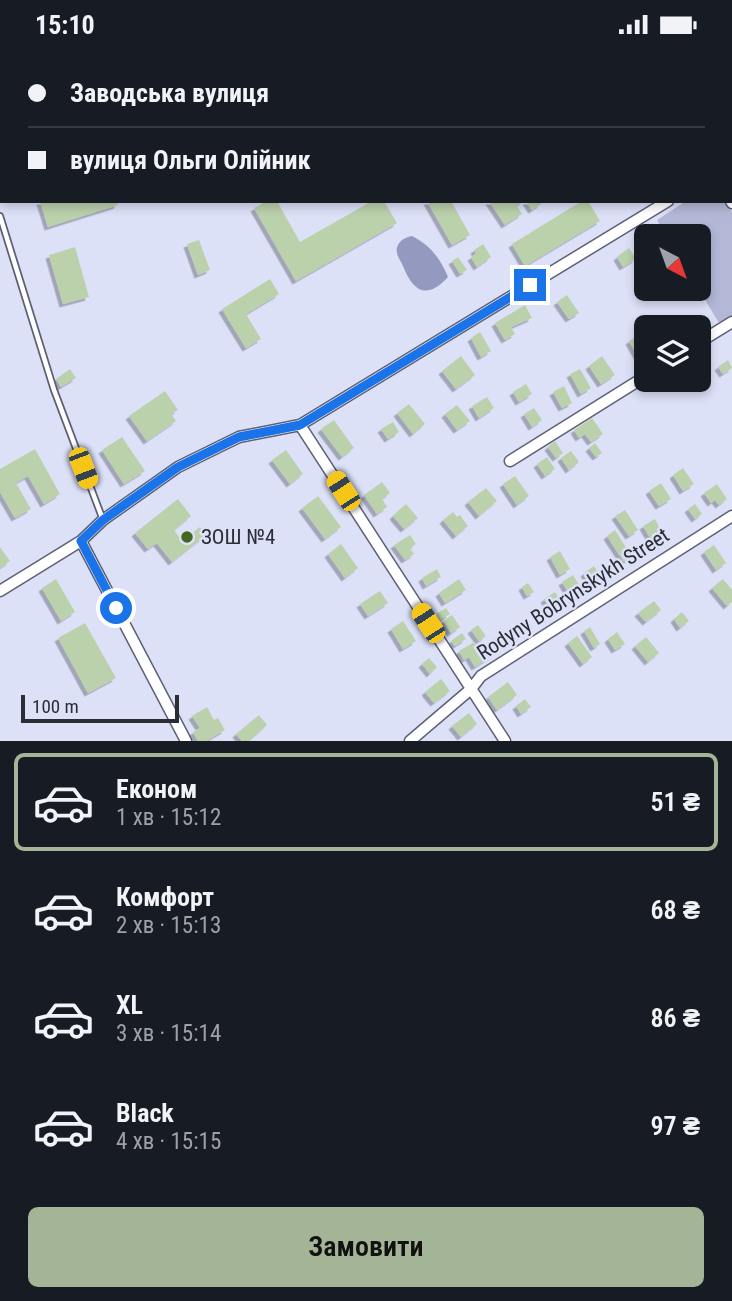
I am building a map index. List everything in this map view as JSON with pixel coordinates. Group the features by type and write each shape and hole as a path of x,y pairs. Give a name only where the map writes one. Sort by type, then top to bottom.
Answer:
{"street":[{"path":"0,591 81,541 103,520 178,467 239,437 300,425 665,203"},
{"path":"711,335 732,322"},
{"path":"510,461 634,384"},
{"path":"300,425 505,741"},
{"name":"Rodyny Bobrynskykh Street","path":"410,741 471,689 481,676 732,516"},
{"path":"81,541 186,741"}],"lane":[{"path":"0,216 54,390 103,520"}],"shaded area":[{"path":"683,203 726,203 732,212 732,316 719,323 706,301 711,301 711,224 660,224 657,220"},
{"path":"412,236 434,253 448,277 434,289 421,290 416,287 398,256 399,243"}],"building":[{"path":"41,203 118,203 118,205 48,227"},
{"path":"263,203 278,203 300,242 368,203 385,203 397,223 296,281 254,208"},
{"path":"428,203 452,203 470,235 452,245"},
{"path":"490,203 521,203 517,206 522,214 505,225"},
{"path":"527,203 541,203 541,204 532,210"},
{"path":"579,203 589,203 600,221 525,266 512,244"},
{"path":"199,240 210,270 198,275 187,244"},
{"path":"483,244 491,257 477,267 471,257 476,254 474,250"},
{"path":"75,247 89,297 63,304 49,255"},
{"path":"629,248 634,260 623,267 617,257"},
{"path":"458,257 467,270 460,274 452,261"},
{"path":"270,279 279,294 246,314 261,339 246,348 222,309"},
{"path":"567,295 579,313 569,319 557,302"},
{"path":"525,305 532,318 511,327 515,334 505,340 495,323"},
{"path":"480,332 491,351 481,357 471,338"},
{"path":"461,356 475,375 456,389 442,371"},
{"path":"602,356 615,375 601,384 589,366"},
{"path":"728,360 732,368 723,374 718,367"},
{"path":"70,369 76,378 61,387 56,379"},
{"path":"580,369 591,388 581,394 570,374"},
{"path":"526,384 532,394 519,402 513,392"},
{"path":"564,386 572,403 562,408 553,392"},
{"path":"165,391 178,410 171,414 176,421 147,441 129,416"},
{"path":"487,397 494,408 479,418 472,406"},
{"path":"409,404 425,424 413,434 397,413"},
{"path":"457,405 470,421 457,430 445,414"},
{"path":"534,408 542,420 532,427 524,414"},
{"path":"592,418 603,434 591,442 585,434 579,438 574,430"},
{"path":"334,420 354,448 342,457 321,429"},
{"path":"393,422 399,432 388,439 381,429"},
{"path":"122,437 145,471 124,484 102,450"},
{"path":"555,441 563,453 556,458 548,447"},
{"path":"595,443 602,453 596,457 589,448"},
{"path":"35,449 60,494 44,504 28,476 16,483 31,509 15,518 0,492 0,469"},
{"path":"286,450 303,474 290,484 272,460"},
{"path":"571,451 579,462 569,470 561,458"},
{"path":"547,457 555,469 545,476 537,464"},
{"path":"683,468 694,484 683,491 673,475"},
{"path":"515,476 529,496 517,505 503,484"},
{"path":"382,482 390,493 382,499 387,507 377,514 364,495"},
{"path":"661,483 671,499 659,506 649,491"},
{"path":"717,484 727,499 719,505 715,500 711,503 704,493"},
{"path":"486,488 497,501 479,516 468,502"},
{"path":"318,496 341,527 325,539 302,508"},
{"path":"178,499 191,516 174,530 182,541 200,527 206,535 172,562 157,543 148,549 135,533"},
{"path":"406,504 418,518 404,529 393,516"},
{"path":"695,504 702,514 695,519 688,509"},
{"path":"625,510 638,530 629,536 615,516"},
{"path":"453,512 457,517 460,515 468,526 456,536 443,520"},
{"path":"655,519 667,542 656,548 643,526"},
{"path":"615,530 632,557 624,562 607,536"},
{"path":"410,535 416,544 410,548 414,554 405,560 394,545"},
{"path":"341,544 358,568 345,578 328,554"},
{"path":"714,545 726,563 716,570 704,552"},
{"path":"0,547 10,561 0,568"},
{"path":"560,551 570,569 560,575 550,557"},
{"path":"594,566 603,580 593,587 584,573"},
{"path":"437,569 441,577 426,586 422,578"},
{"path":"573,575 584,593 573,600 562,582"},
{"path":"56,579 75,612 61,621 42,588"},
{"path":"459,579 466,590 445,603 439,593"},
{"path":"723,579 732,590 732,602 727,606 712,588"},
{"path":"528,583 534,592 527,596 522,587"},
{"path":"380,591 388,603 368,616 360,604"},
{"path":"555,592 564,607 553,614 544,599"},
{"path":"654,601 661,610 646,622 638,613"},
{"path":"446,608 450,614 440,620 436,614"},
{"path":"682,612 689,621 680,628 674,619"},
{"path":"452,615 460,627 451,633 443,621"},
{"path":"403,621 416,641 403,649 391,629"},
{"path":"85,623 116,678 88,693 58,638"},
{"path":"478,625 486,636 479,641 471,630"},
{"path":"590,627 600,644 594,648 584,631"},
{"path":"507,631 512,638 497,648 492,640"},
{"path":"617,632 625,644 615,650 608,639"},
{"path":"462,633 466,639 455,646 451,641"},
{"path":"577,636 592,657 583,664 568,643"},
{"path":"646,637 659,653 648,662 635,646"},
{"path":"474,642 479,650 485,646 492,656 475,667 469,657 464,660 459,651"},
{"path":"429,658 437,667 430,674 422,664"},
{"path":"441,679 450,691 434,703 425,692"},
{"path":"508,682 517,695 497,710 488,697"},
{"path":"525,699 531,707 521,714 516,706"},
{"path":"207,707 214,720 218,718 225,730 206,741 198,741 193,732 200,728 192,716"},
{"path":"469,713 477,724 461,737 452,726"},
{"path":"259,715 267,725 249,741 242,741 236,734"}],"place":[{"name":"ЗОШ №4","path":"187,537"}],"route":[{"path":"116,608 81,541 103,520 178,467 239,437 300,425 530,285"}]}
